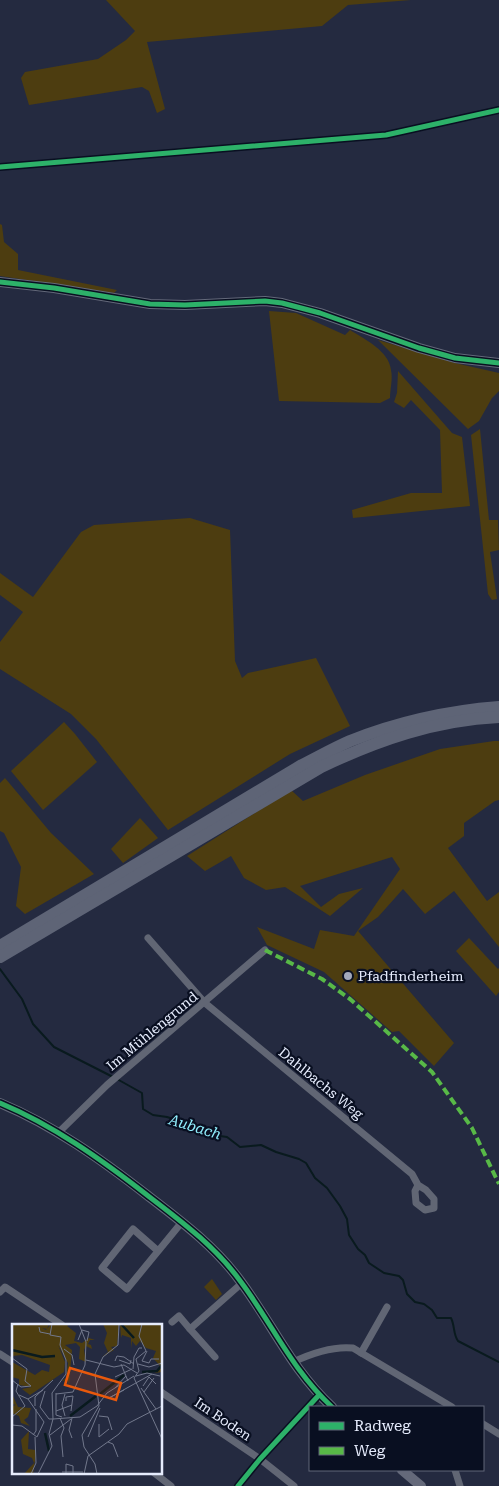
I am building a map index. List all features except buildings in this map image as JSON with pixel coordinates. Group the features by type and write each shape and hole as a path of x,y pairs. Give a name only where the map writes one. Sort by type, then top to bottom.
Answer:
{"highway":[{"path":"0,957 234,811 302,765 349,742 424,717 464,710 499,707"},
{"path":"0,946 234,811 352,752 388,738 427,727 458,721 499,717"}],"street":[{"path":"0,282 54,288 150,304 185,305 265,301 282,303 320,313 419,348 456,358 499,363"},
{"name":"Dahlbachs Weg","path":"148,938 205,1003 412,1174 418,1185"},
{"name":"Im Mühlengrund","path":"58,1133 107,1085 265,950"},
{"path":"0,1103 58,1133 121,1175 208,1244 242,1283 293,1362 319,1395 331,1406"},
{"path":"158,1251 133,1229 102,1268 127,1289 182,1222"},
{"path":"190,1329 242,1283"},
{"path":"2,1290 60,1324"},
{"path":"361,1353 387,1307"},
{"path":"172,1322 178,1316 215,1357"},
{"path":"293,1362 343,1347 353,1348 447,1406"},
{"path":"0,1354 12,1362"},
{"name":"Im Boden","path":"162,1393 260,1459 294,1486"},
{"path":"238,1486 260,1459 319,1395"},
{"path":"484,1425 499,1434"},
{"path":"406,1471 421,1486"},
{"path":"455,1471 460,1486"},
{"path":"156,1474 171,1486"}],"shaded area":[{"path":"106,0 411,0 348,5 322,26 147,42 165,109 157,113 149,91 142,87 29,105 21,78 25,72 98,59 126,40 135,31"},
{"path":"0,224 2,225 4,242 18,254 18,270 117,290 114,293 0,276"},
{"path":"269,311 296,313 345,335 350,330 369,342 386,357 389,363 392,377 390,398 380,403 279,401"},
{"path":"378,340 455,363 499,373 499,391 492,398 479,421 468,429"},
{"path":"398,371 452,433 462,437 470,506 353,518 352,510 411,493 442,493 440,430 411,400 404,408 394,402 397,393"},
{"path":"480,429 489,520 498,520 499,550 490,552 497,599 492,600 488,594 471,435"},
{"path":"190,518 230,530 235,661 242,678 248,673 316,658 350,726 290,754 168,830 96,739 71,714 0,669 0,642 23,612 0,595 0,573 33,597 81,532 94,525"},
{"path":"64,722 97,762 43,810 11,771"},
{"path":"499,741 499,800 464,823 464,836 448,848 487,901 499,892 499,947 454,891 425,914 403,889 378,917 358,931 454,1043 434,1066 399,1031 392,1032 324,972 267,945 257,927 314,949 320,930 354,936 400,869 392,857 300,886 321,907 339,894 363,888 330,916 285,887 266,890 244,878 231,856 205,871 187,856 291,790 303,801 365,775 440,749"},
{"path":"5,778 51,833 94,874 25,914 16,906 21,867 4,833 0,831 0,783"},
{"path":"140,818 158,838 123,863 111,849"},
{"path":"469,938 499,968 499,992 496,996 456,951"},
{"path":"212,1279 222,1294 216,1300 204,1287"}],"waterway":[{"name":"Aubach","path":"0,969 22,999 33,1024 54,1047 113,1077"},
{"name":"Aubach","path":"117,1079 142,1093 143,1109 153,1115 167,1117 198,1127 213,1135 227,1137 240,1147 261,1145 306,1163 315,1178 327,1188 340,1206 347,1219 349,1235 369,1263 384,1273 399,1276 403,1280 407,1294 415,1302 424,1304 432,1310 437,1318 451,1318 458,1341 499,1362"}],"marked path":[{"path":"265,950 322,979 350,999 432,1072 472,1128 499,1184"}],"cycle path":[{"path":"0,167 386,135 499,110"},
{"path":"0,282 54,288 150,304 185,305 265,301 282,303 320,313 419,348 455,358 499,363"},
{"path":"0,1103 39,1122 95,1156 197,1235 231,1269 294,1363 331,1406"},
{"path":"238,1486 260,1459 319,1395"}],"place":[{"name":"Pfadfinderheim","path":"348,976"}]}
